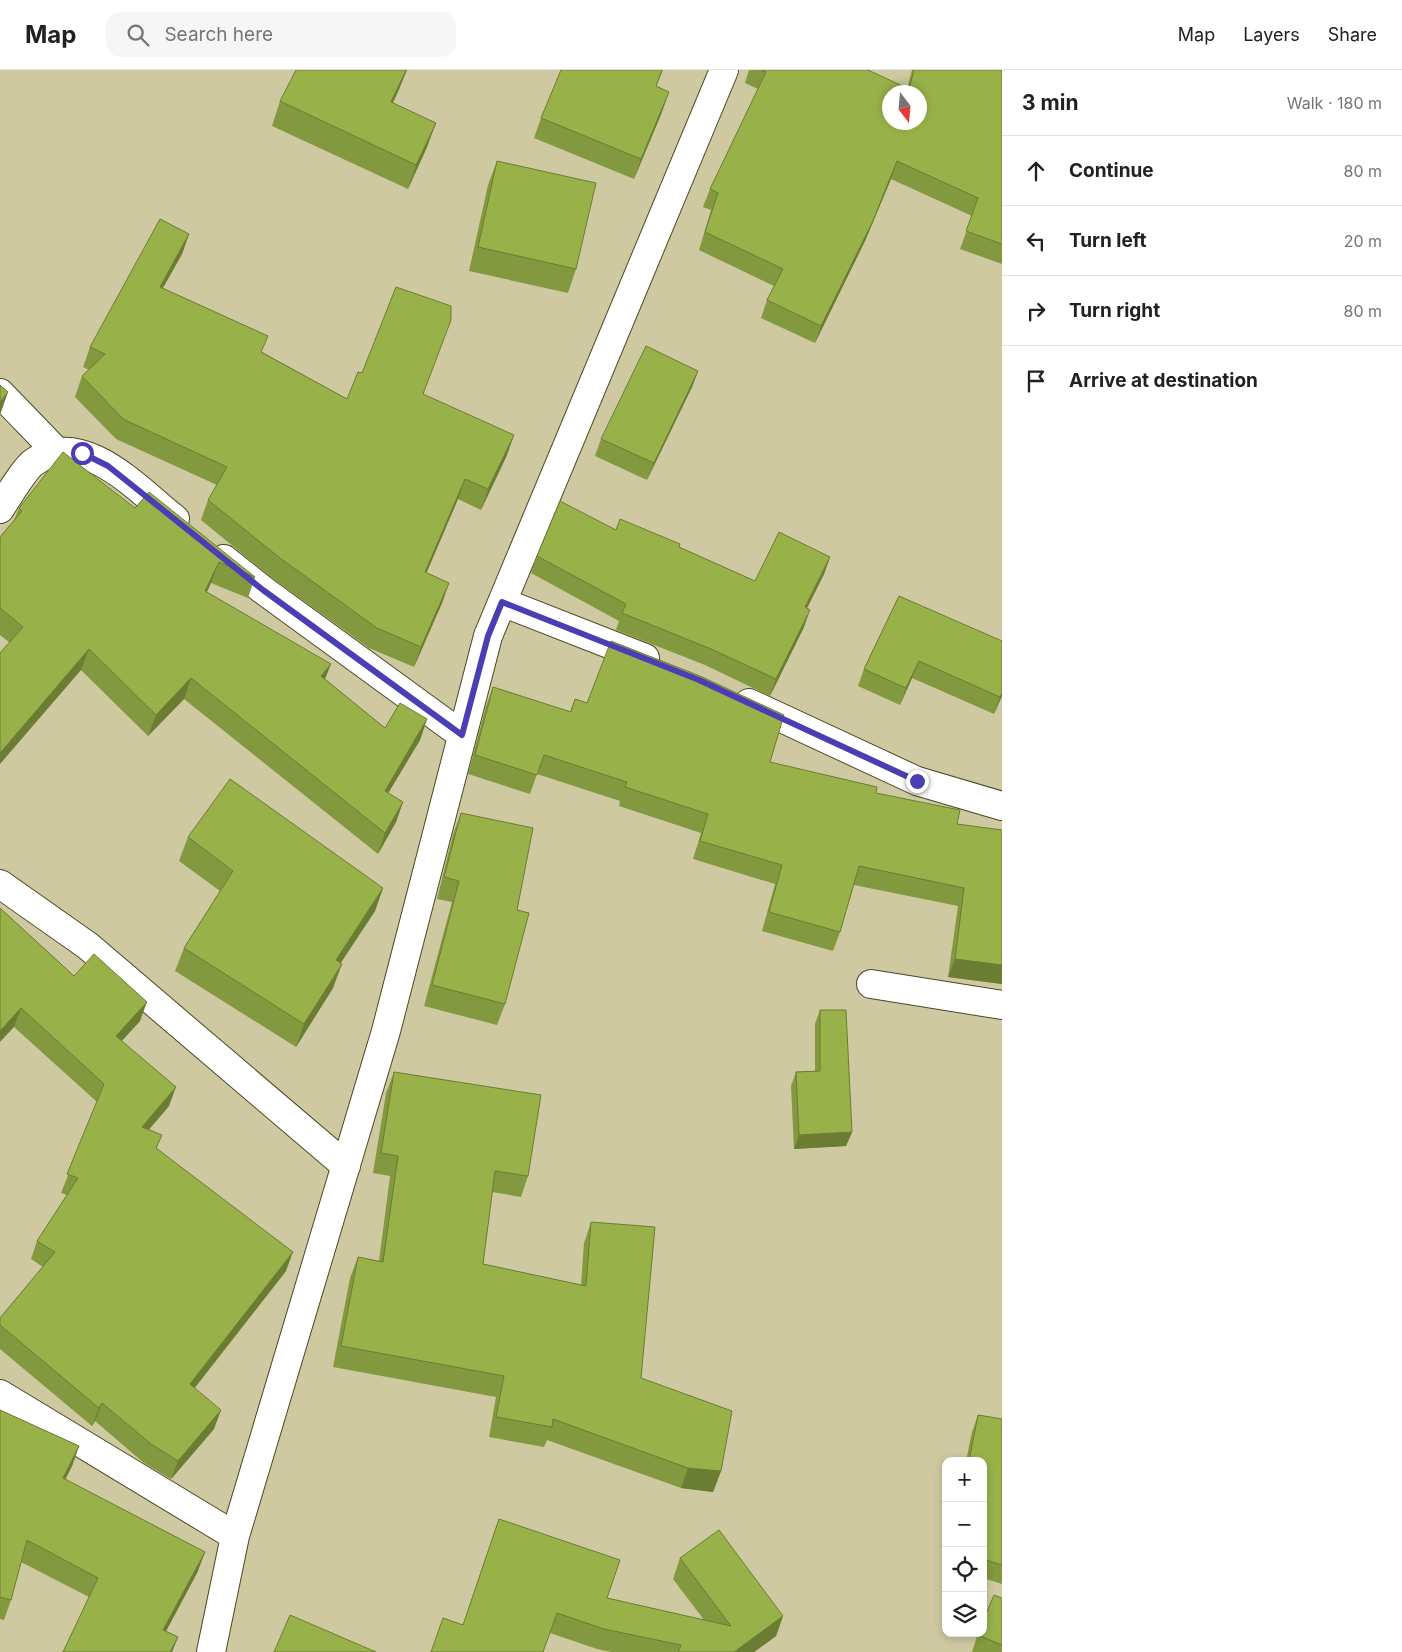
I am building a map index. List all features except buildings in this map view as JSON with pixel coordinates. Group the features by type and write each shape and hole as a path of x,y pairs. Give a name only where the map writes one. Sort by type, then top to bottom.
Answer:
{"street":[{"path":"211,1652 235,1536 386,1031 488,636 724,70"},
{"path":"0,393 57,452"},
{"path":"0,508 33,462 57,452 82,453 108,466 263,590 462,735"},
{"path":"502,602 672,669"},
{"path":"726,692 917,781 1002,806"},
{"path":"0,884 88,946 346,1166"},
{"path":"871,984 1002,1005"},
{"path":"0,1394 235,1536"}],"route":[{"path":"82,453 108,466 263,590 462,735 488,636 502,602 699,680 917,781"}]}
